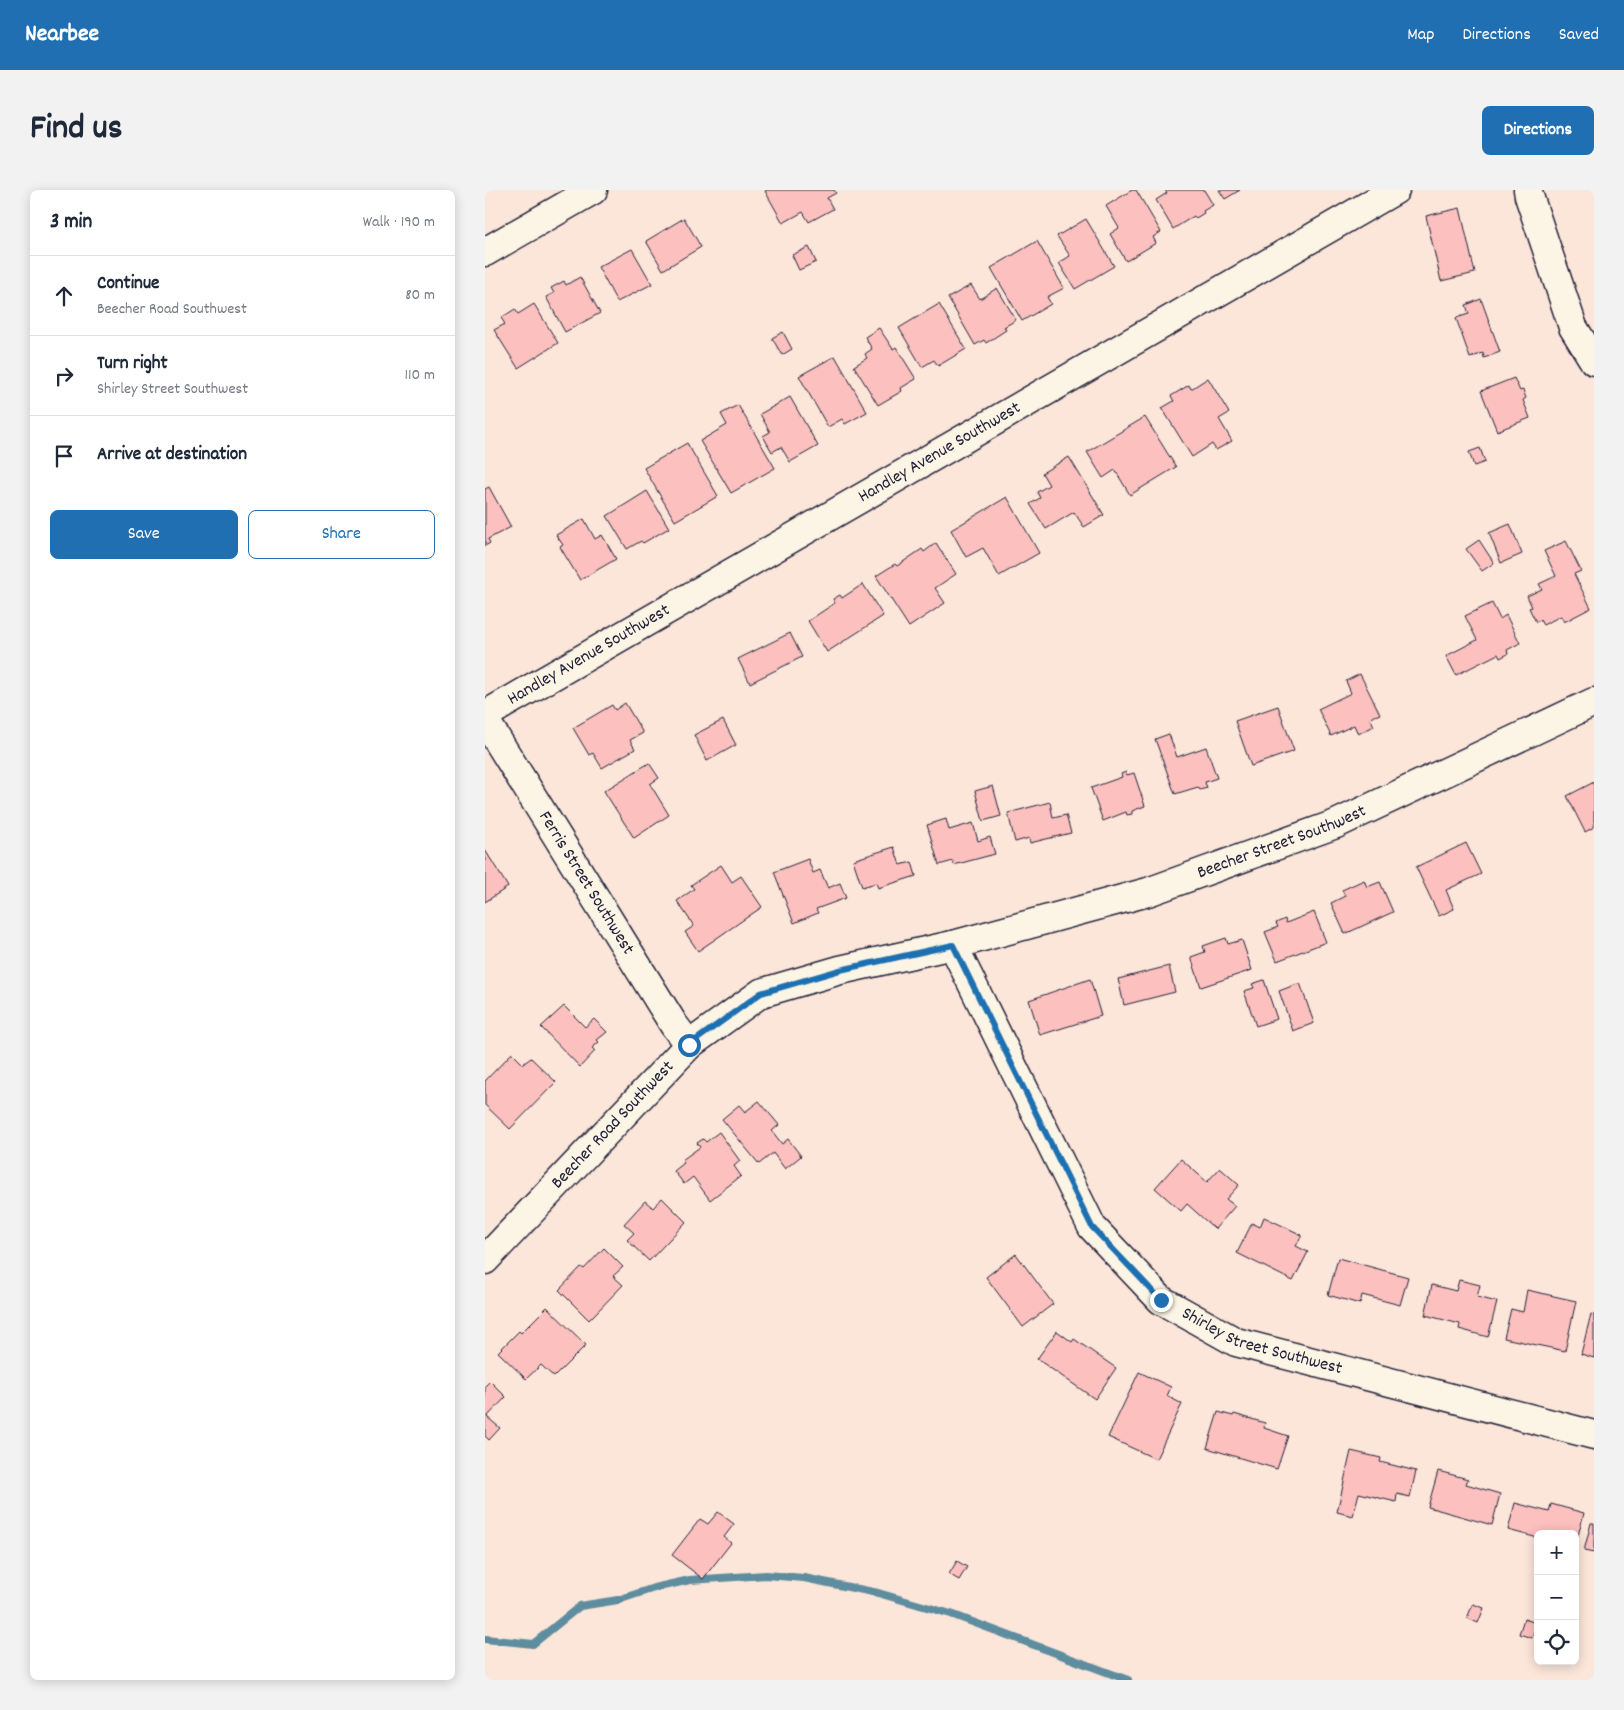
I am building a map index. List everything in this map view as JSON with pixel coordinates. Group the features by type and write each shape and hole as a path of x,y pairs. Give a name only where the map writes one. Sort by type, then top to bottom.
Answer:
{"street":[{"path":"485,252 593,190"},
{"name":"Handley Avenue Southwest","path":"485,715 1395,190"},
{"path":"1528,190 1573,327 1594,361"},
{"name":"Beecher Street Southwest","path":"953,945 1149,892 1336,824 1594,702"},
{"name":"Ferris Street Southwest","path":"485,720 674,1025 689,1045"},
{"name":"Beecher Road Southwest","path":"485,1260 689,1045 761,993 840,970 953,945"},
{"name":"Shirley Street Southwest","path":"953,945 1092,1227 1161,1300 1236,1342 1594,1435"}],"building":[{"path":"834,190 836,193 827,198 833,209 809,222 803,212 783,223 765,191"},
{"path":"1132,190 1136,190 1161,232 1153,237 1156,243 1126,261 1110,234 1119,228 1106,206"},
{"path":"1165,190 1204,190 1213,205 1196,218 1194,216 1173,229 1156,200 1167,193"},
{"path":"1219,190 1240,190 1225,199"},
{"path":"1460,208 1475,273 1441,281 1426,216"},
{"path":"684,218 701,247 663,270 646,241"},
{"path":"1086,219 1114,266 1075,289 1059,263 1070,256 1057,236"},
{"path":"1037,241 1064,288 1047,297 1051,304 1022,321 991,268"},
{"path":"809,247 816,262 799,270 792,255"},
{"path":"632,249 652,284 617,302 598,267"},
{"path":"580,277 600,313 565,332 546,297 554,293 551,288 564,281 566,285"},
{"path":"971,285 980,299 997,288 1016,320 1004,327 1006,330 986,343 984,340 975,345 948,298"},
{"path":"1481,299 1500,352 1484,358 1483,353 1470,358 1456,318 1469,314 1466,305"},
{"path":"534,304 558,343 518,368 494,330 505,324 501,318 515,309 518,314"},
{"path":"939,304 966,349 938,366 934,360 922,367 899,328"},
{"path":"879,328 893,349 896,347 916,379 901,388 902,391 878,405 854,366 867,358 865,354 872,349 865,337"},
{"path":"783,332 792,349 782,355 772,338"},
{"path":"835,356 867,412 845,424 842,419 828,427 799,376"},
{"path":"1208,378 1229,413 1219,419 1232,441 1216,450 1212,444 1192,457 1162,408 1174,401 1171,396 1189,385 1191,389"},
{"path":"1514,378 1520,391 1523,390 1526,398 1523,400 1530,418 1497,431 1481,391"},
{"path":"790,397 818,446 790,462 781,447 772,452 763,436 770,432 760,414"},
{"path":"738,405 775,468 731,493 700,441 727,425 721,414"},
{"path":"1145,417 1176,467 1130,495 1115,470 1103,478 1087,452"},
{"path":"687,443 718,496 675,521 644,468"},
{"path":"1480,448 1485,462 1474,466 1469,452"},
{"path":"1069,457 1104,515 1084,527 1074,512 1046,529 1030,504 1040,498 1037,492 1049,485 1042,473"},
{"path":"489,487 511,527 488,539 490,543 485,546 485,489"},
{"path":"647,491 669,528 643,543 641,541 627,549 607,516"},
{"path":"1007,497 1039,553 999,576 983,548 966,557 951,530"},
{"path":"584,519 595,539 602,535 616,559 580,580 560,547 563,545 556,535"},
{"path":"1510,524 1522,554 1501,563 1489,533"},
{"path":"1479,540 1494,563 1482,571 1466,549"},
{"path":"1566,541 1581,571 1574,574 1591,608 1564,622 1561,616 1543,625 1540,620 1536,622 1529,608 1532,607 1527,596 1542,589 1539,584 1556,576 1544,551"},
{"path":"936,543 956,574 935,588 945,603 909,627 876,576 895,564 897,566 922,549 924,552"},
{"path":"863,584 883,616 827,652 808,621 835,603 833,599 840,595 842,598"},
{"path":"1492,603 1500,619 1506,615 1520,643 1507,650 1508,654 1500,658 1498,654 1456,675 1446,656 1477,640 1465,616"},
{"path":"790,633 802,657 750,683 738,659"},
{"path":"1360,674 1380,714 1370,718 1374,726 1358,734 1354,725 1331,736 1318,709 1351,693 1346,681"},
{"path":"625,703 643,733 630,740 635,749 602,768 593,753 589,755 573,728 612,705 615,710"},
{"path":"1278,706 1294,751 1251,766 1235,721"},
{"path":"723,720 736,745 707,761 694,735"},
{"path":"1169,734 1177,757 1206,747 1217,778 1205,782 1207,788 1200,790 1198,787 1175,794 1155,739"},
{"path":"649,763 659,778 650,784 669,815 634,838 604,791"},
{"path":"1126,772 1127,775 1134,773 1145,806 1132,811 1132,814 1127,815 1126,812 1103,821 1091,788 1122,777 1121,774"},
{"path":"1594,782 1594,827 1585,832 1567,796"},
{"path":"993,786 1001,816 983,821 975,791"},
{"path":"1050,802 1053,818 1066,815 1071,833 1030,843 1029,838 1015,842 1008,813"},
{"path":"946,819 949,830 973,823 978,841 990,837 995,854 954,865 953,861 939,865 927,825"},
{"path":"1466,843 1481,874 1446,890 1454,909 1439,916 1416,867"},
{"path":"894,847 900,865 912,862 916,876 878,888 876,883 862,887 853,860"},
{"path":"485,850 508,887 485,902"},
{"path":"808,859 813,873 820,870 828,888 840,883 846,898 816,909 818,913 794,923 774,872"},
{"path":"721,865 732,882 741,876 762,907 698,951 685,932 694,926 677,901 694,889 691,885"},
{"path":"1364,880 1367,887 1380,882 1393,912 1345,934 1331,903 1345,896 1342,890"},
{"path":"1314,912 1326,942 1277,961 1265,932 1278,927 1276,923 1285,919 1286,923"},
{"path":"1226,938 1228,944 1242,940 1252,970 1201,987 1191,957 1205,952 1203,946"},
{"path":"1169,966 1175,992 1124,1005 1118,979"},
{"path":"1090,979 1101,1016 1040,1035 1029,1000"},
{"path":"1264,980 1277,1019 1256,1026 1244,991 1254,988 1252,984"},
{"path":"1300,983 1314,1023 1293,1031 1279,991"},
{"path":"564,1006 585,1027 594,1019 607,1032 597,1040 599,1042 592,1048 595,1051 580,1067 541,1027"},
{"path":"512,1053 523,1064 531,1058 556,1082 510,1129 485,1105 485,1081"},
{"path":"759,1101 779,1125 772,1131 782,1144 788,1139 801,1156 785,1169 773,1153 759,1164 722,1119 739,1105 745,1112"},
{"path":"719,1132 740,1161 734,1166 741,1176 710,1200 693,1177 684,1184 674,1171 684,1163 682,1160 700,1147 697,1143 703,1139 706,1142"},
{"path":"1181,1159 1207,1182 1220,1168 1239,1185 1226,1199 1235,1206 1215,1229 1187,1204 1181,1211 1155,1188"},
{"path":"662,1198 686,1222 649,1261 627,1240 634,1233 624,1224 645,1201 653,1208"},
{"path":"1264,1217 1302,1235 1296,1246 1308,1252 1293,1281 1237,1253 1252,1223 1260,1227"},
{"path":"604,1248 623,1267 613,1276 623,1285 589,1320 559,1290 581,1267 584,1269"},
{"path":"1016,1254 1053,1304 1023,1327 986,1277"},
{"path":"1338,1258 1408,1277 1400,1305 1362,1295 1360,1304 1328,1295"},
{"path":"1459,1280 1480,1285 1477,1297 1497,1302 1488,1337 1459,1329 1460,1324 1425,1315 1432,1285 1456,1291"},
{"path":"1527,1290 1576,1301 1565,1351 1504,1338 1511,1309 1523,1312"},
{"path":"547,1307 586,1345 554,1377 541,1365 526,1379 498,1352 519,1331 521,1333"},
{"path":"1591,1314 1594,1315 1594,1358 1581,1354"},
{"path":"1057,1331 1072,1342 1074,1339 1116,1368 1095,1399 1037,1359"},
{"path":"1139,1372 1171,1387 1167,1396 1182,1404 1156,1459 1108,1437"},
{"path":"490,1381 506,1397 487,1417 500,1428 489,1440 485,1436 485,1386"},
{"path":"1218,1412 1233,1416 1234,1414 1265,1423 1264,1428 1288,1436 1277,1469 1207,1448"},
{"path":"1351,1451 1381,1458 1380,1462 1416,1471 1410,1497 1397,1494 1396,1502 1359,1493 1353,1516 1337,1512"},
{"path":"1438,1471 1468,1479 1466,1484 1500,1494 1492,1525 1428,1507"},
{"path":"1515,1503 1549,1512 1551,1504 1584,1513 1579,1532 1579,1530 1534,1530 1534,1537 1508,1530"},
{"path":"718,1512 734,1524 724,1537 731,1543 703,1579 672,1555 700,1519 708,1524"},
{"path":"1591,1523 1594,1523 1594,1553 1584,1551"},
{"path":"957,1561 967,1567 959,1580 949,1574"},
{"path":"1473,1604 1484,1608 1478,1623 1467,1618"},
{"path":"1524,1619 1534,1622 1532,1638 1519,1634"}],"waterway":[{"path":"485,1639 533,1644 580,1606 618,1600 654,1588 690,1580 766,1575 804,1578 878,1593 951,1614 1128,1680"}],"route":[{"path":"689,1045 761,993 840,970 953,945 1092,1227 1161,1300"}]}
